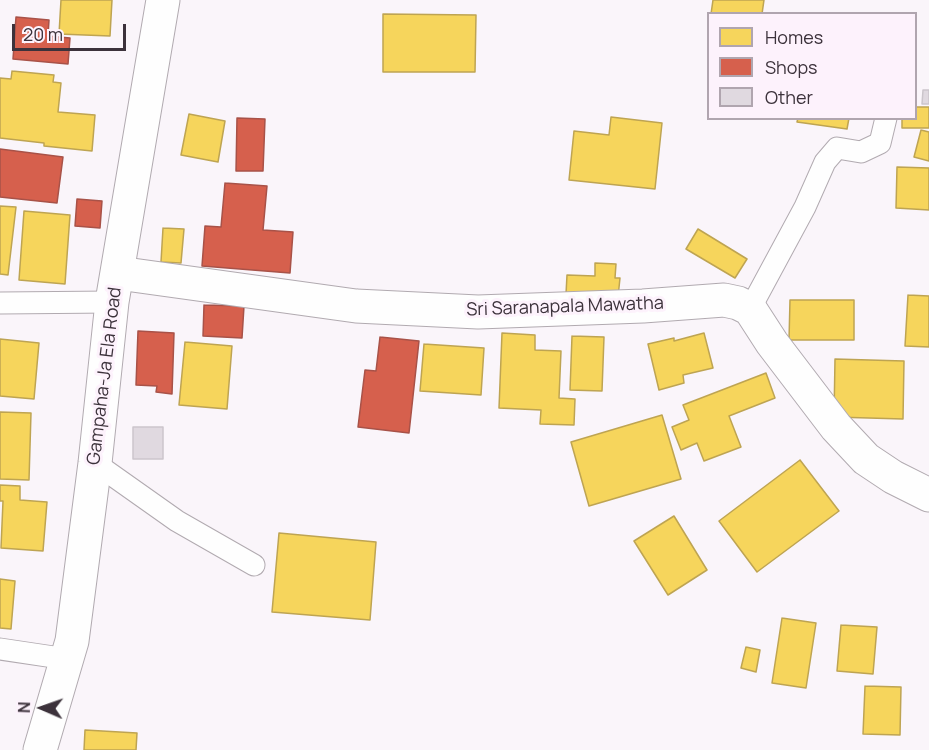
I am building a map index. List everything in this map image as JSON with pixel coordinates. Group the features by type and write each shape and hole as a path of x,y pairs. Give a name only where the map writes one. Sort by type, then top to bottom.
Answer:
{"main road":[{"name":"Gampaha-Ja Ela Road","path":"40,750 72,641 115,288 163,0"},
{"name":"Sri Saranapala Mawatha","path":"115,288 356,306 478,312 633,307 724,300 750,309"},
{"path":"750,309 772,343 829,418 866,459 893,477 929,495"}],"lane":[{"path":"750,309 805,207 825,162 837,148 861,152 880,143 886,120"},
{"path":"0,303 115,288"},
{"path":"95,464 177,521 254,565"},
{"path":"0,649 67,659"}],"building: Homes":[{"path":"61,0 112,0 110,36 59,34"},
{"path":"713,0 764,0 762,12 711,12"},
{"path":"383,14 476,15 475,72 383,72"},
{"path":"12,71 54,75 53,82 61,83 58,112 95,115 92,151 0,138 0,78 11,79"},
{"path":"917,107 929,107 929,128 902,128 902,120 917,120"},
{"path":"189,114 225,121 218,162 181,155"},
{"path":"611,117 662,123 655,189 569,180 574,131 609,135"},
{"path":"798,120 849,120 847,129 797,122"},
{"path":"921,130 929,132 929,161 914,157"},
{"path":"897,167 929,168 929,210 896,208"},
{"path":"0,206 16,207 8,275 0,274"},
{"path":"24,211 70,215 65,284 19,280"},
{"path":"163,228 184,229 181,263 161,262"},
{"path":"698,229 747,259 735,278 686,249"},
{"path":"595,263 616,264 615,278 620,278 618,297 566,294 567,275 595,276"},
{"path":"908,295 929,296 929,347 905,346"},
{"path":"790,300 854,300 854,340 789,340"},
{"path":"502,333 535,335 535,350 561,351 559,398 575,399 574,425 540,424 541,410 499,408"},
{"path":"704,333 713,368 683,375 684,383 659,390 648,344 674,338 674,341"},
{"path":"572,336 604,337 602,391 570,390"},
{"path":"0,339 39,343 34,399 0,396"},
{"path":"185,342 232,346 227,409 179,405"},
{"path":"424,344 484,348 481,395 420,391"},
{"path":"835,359 904,361 903,419 834,417"},
{"path":"766,373 775,398 729,416 741,447 704,461 697,443 681,450 672,427 689,420 683,405"},
{"path":"0,412 31,413 29,480 0,479"},
{"path":"662,415 681,479 589,506 571,442"},
{"path":"800,460 839,511 757,572 719,521"},
{"path":"0,485 20,486 20,500 47,502 43,551 1,548 3,501 0,501"},
{"path":"674,516 707,570 668,595 634,541"},
{"path":"279,533 376,542 370,620 272,612"},
{"path":"0,579 15,581 11,629 0,628"},
{"path":"782,618 816,623 806,688 772,683"},
{"path":"841,625 877,627 873,674 837,671"},
{"path":"746,647 760,650 756,672 741,668"},
{"path":"865,686 901,687 900,735 863,734"},
{"path":"85,730 137,733 136,750 84,750"}],"building: Shops":[{"path":"16,17 49,20 48,36 70,38 68,64 13,59"},
{"path":"237,118 265,119 263,171 236,171"},
{"path":"0,149 63,157 57,203 0,197"},
{"path":"225,183 267,186 263,230 293,232 290,273 202,266 205,226 221,227"},
{"path":"77,199 102,201 100,228 75,226"},
{"path":"204,305 244,306 242,338 203,336"},
{"path":"138,331 174,333 172,394 156,392 157,386 136,385"},
{"path":"380,337 419,341 409,433 358,427 365,370 376,371"}],"building: Other":[{"path":"923,90 929,90 929,104 922,104"},
{"path":"133,427 163,427 163,459 133,459"}]}
